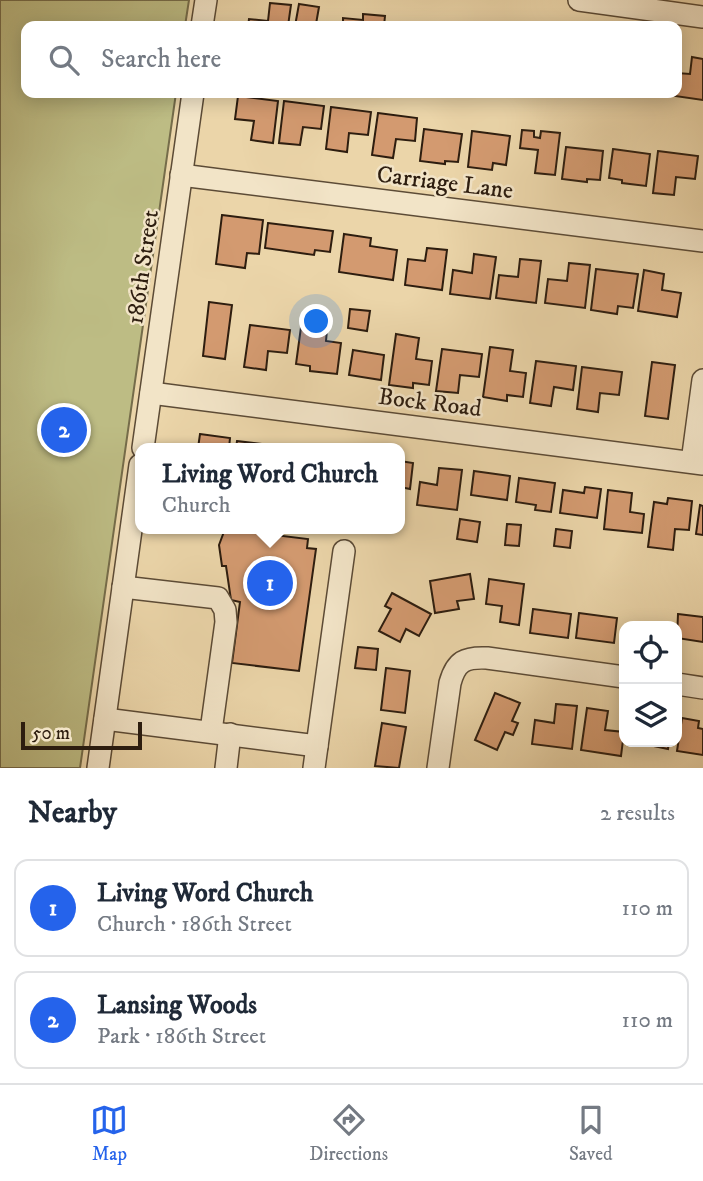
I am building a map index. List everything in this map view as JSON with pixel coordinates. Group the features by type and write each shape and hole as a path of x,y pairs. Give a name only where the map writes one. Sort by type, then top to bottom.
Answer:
{"street":[{"path":"203,21 206,0"},
{"path":"579,0 703,17"},
{"name":"186th Street","path":"144,443 192,98"},
{"name":"Carriage Lane","path":"181,175 703,241"},
{"path":"697,463 703,380"},
{"name":"Bock Road","path":"151,393 697,463"},
{"path":"98,768 135,506"},
{"path":"314,768 344,551"},
{"path":"123,587 218,598 225,610 220,733 226,768"},
{"path":"438,768 450,683 454,670 461,662 487,658 619,676"},
{"path":"682,685 703,688"},
{"path":"105,719 317,747"}],"shaded area":[{"path":"0,0 189,0 186,21 21,21 21,98 175,98 80,768 0,768"}],"building":[{"path":"270,3 291,5 289,21 268,21"},
{"path":"299,4 319,7 317,21 296,21"},
{"path":"363,14 385,16 384,21 343,21 343,18 363,20"},
{"path":"692,57 703,59 703,100 682,97 682,73 690,74"},
{"path":"238,98 278,101 273,143 251,140 254,121 235,119"},
{"path":"284,101 324,106 321,129 303,127 300,145 279,143"},
{"path":"331,107 371,112 368,135 349,133 347,152 326,149"},
{"path":"378,113 417,118 415,141 396,139 393,158 372,155"},
{"path":"424,129 462,134 458,162 445,161 445,164 420,161"},
{"path":"522,130 534,131 534,137 540,138 541,131 560,133 555,175 535,173 538,150 520,148"},
{"path":"472,131 510,136 506,165 493,163 492,170 468,167"},
{"path":"566,147 603,151 600,180 587,179 587,182 562,179"},
{"path":"613,149 650,154 646,186 622,183 622,180 609,178"},
{"path":"658,151 698,156 695,179 676,177 674,195 653,193"},
{"path":"222,215 263,220 259,254 247,253 245,268 216,264"},
{"path":"268,223 333,231 330,252 315,250 314,255 265,248"},
{"path":"344,234 371,238 370,246 397,250 393,280 339,272"},
{"path":"427,248 447,250 442,290 405,285 408,259 425,261"},
{"path":"474,254 496,257 490,299 450,294 453,270 472,273"},
{"path":"520,259 541,261 536,303 496,298 499,275 518,277"},
{"path":"569,263 590,265 585,308 545,303 548,279 567,281"},
{"path":"596,269 638,274 633,308 618,306 617,314 591,310"},
{"path":"644,270 664,274 662,290 681,293 677,317 638,311"},
{"path":"209,302 232,305 225,359 203,356"},
{"path":"350,309 370,311 367,331 348,328"},
{"path":"250,325 290,330 287,353 268,351 266,370 244,367"},
{"path":"301,327 327,330 326,341 341,343 337,374 310,371 310,366 296,364"},
{"path":"396,334 419,338 416,359 432,361 429,385 413,383 413,388 389,385"},
{"path":"490,347 513,350 510,371 526,373 523,397 507,395 507,401 483,397"},
{"path":"442,349 482,354 479,377 460,375 458,393 436,391"},
{"path":"353,350 384,355 381,380 349,375"},
{"path":"536,361 576,366 573,390 554,387 551,406 530,403"},
{"path":"652,362 675,365 668,419 645,416"},
{"path":"582,367 622,372 619,395 600,393 598,412 577,409"},
{"path":"200,434 230,438 230,443 199,443"},
{"path":"405,462 413,463 410,489 405,488"},
{"path":"439,468 462,470 457,510 417,505 420,482 437,485"},
{"path":"474,471 510,476 507,500 471,495"},
{"path":"519,478 555,483 551,512 535,510 536,505 516,502"},
{"path":"585,487 601,489 597,518 560,513 563,490 584,493"},
{"path":"608,490 632,493 630,512 644,514 642,533 604,529"},
{"path":"668,498 692,501 689,530 675,529 673,550 648,547 654,502 667,504"},
{"path":"700,505 703,506 703,535 696,534"},
{"path":"460,519 480,522 477,542 457,539"},
{"path":"507,524 521,525 519,546 505,545"},
{"path":"556,529 572,531 570,548 554,546"},
{"path":"223,534 266,534 308,539 307,548 316,549 299,671 232,663 240,602 231,600 226,566 222,566 219,545"},
{"path":"470,574 474,599 457,601 459,609 435,613 430,581"},
{"path":"489,579 524,584 519,625 500,622 502,606 486,604"},
{"path":"392,593 431,614 419,636 406,629 400,642 379,631 391,609 385,606"},
{"path":"533,609 571,614 568,638 530,633"},
{"path":"579,613 617,618 614,643 576,638"},
{"path":"678,614 703,617 703,642 682,639 682,621 678,621"},
{"path":"358,647 378,649 376,670 355,668"},
{"path":"386,668 410,671 405,713 381,710"},
{"path":"495,693 520,703 512,721 518,723 513,735 505,732 497,750 475,740"},
{"path":"556,704 577,706 572,749 532,744 535,720 554,723"},
{"path":"587,708 608,711 605,730 619,731 621,756 581,750"},
{"path":"682,718 699,721 698,728 703,729 703,755 677,751 678,747 682,747"},
{"path":"382,723 406,727 399,768 375,766"}],"place":[{"name":"Lansing Woods","path":"64,430"},
{"name":"Living Word Church","path":"270,583"}]}
